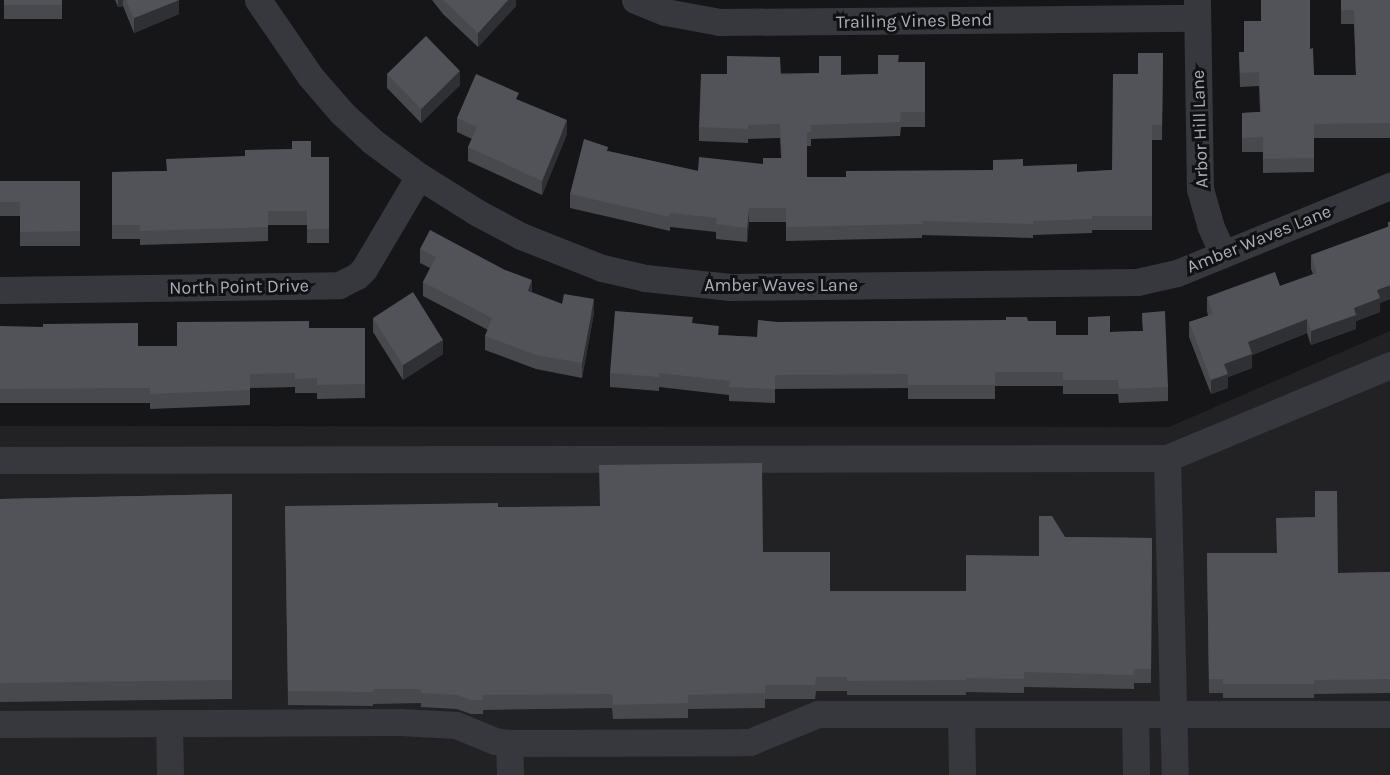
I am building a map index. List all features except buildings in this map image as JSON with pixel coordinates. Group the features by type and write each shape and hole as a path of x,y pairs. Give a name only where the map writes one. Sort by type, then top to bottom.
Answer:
{"street":[{"name":"Amber Waves Lane","path":"258,0 310,76 342,113 372,141 419,176 478,213 561,253 602,268 692,284 731,287 1119,283 1163,277 1390,186"},
{"name":"Trailing Vines Bend","path":"635,0 665,12 720,22 1197,9"},
{"name":"Arbor Hill Lane","path":"1197,9 1200,189 1210,225 1223,254"},
{"name":"North Point Drive","path":"0,290 339,285 357,276 364,269 419,176"},
{"path":"0,460 1167,458 1390,365"},
{"path":"1167,458 1175,775"},
{"path":"0,724 400,722 456,725 495,741 509,743 750,742 818,714 1173,716 1390,714"},
{"path":"961,715 962,775"},
{"path":"1135,715 1136,775"},
{"path":"169,723 170,775"},
{"path":"509,743 510,775"}],"shaded area":[{"path":"1390,331 1390,775 0,775 0,426 1169,427"}]}
